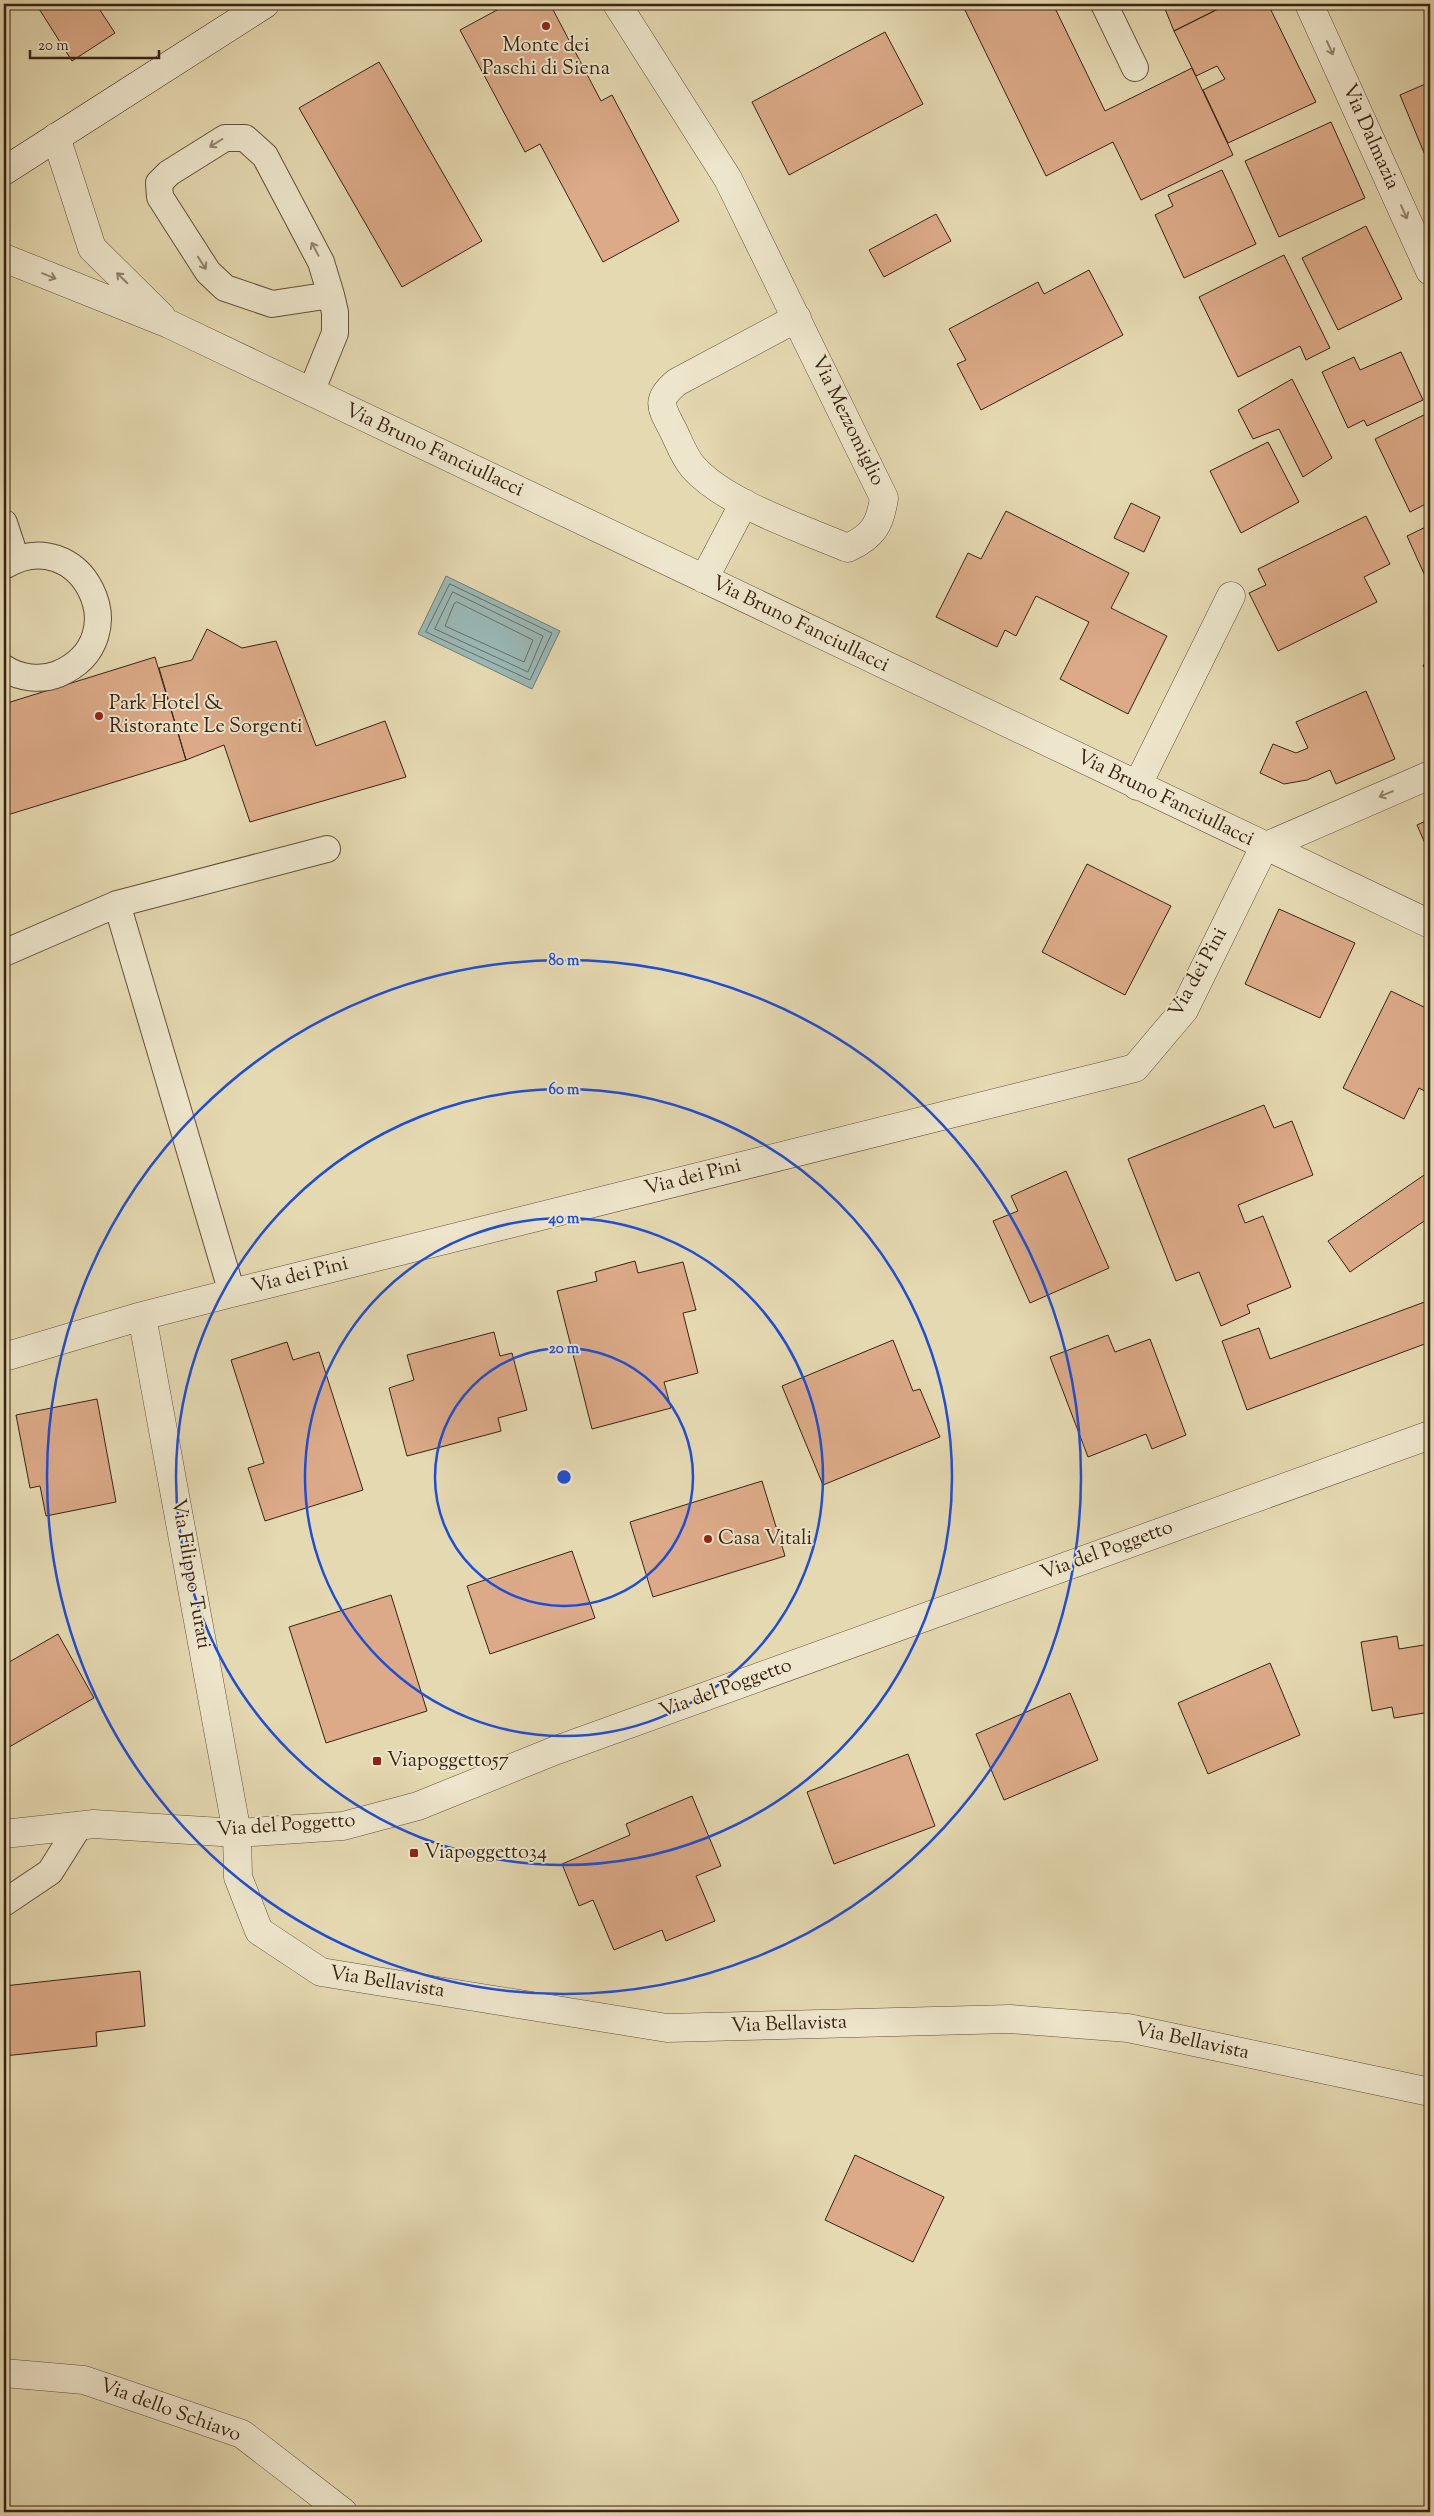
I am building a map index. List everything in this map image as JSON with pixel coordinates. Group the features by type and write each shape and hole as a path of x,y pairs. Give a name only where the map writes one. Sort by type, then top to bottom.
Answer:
{"street":[{"path":"4,170 265,4"},
{"name":"Via Mezzomiglio","path":"617,4 728,180 797,318 884,498 880,520 864,540 848,548 744,503 708,482 692,466 661,407 664,393 677,382 797,318"},
{"name":"Via Dalmazia","path":"1310,4 1430,271"},
{"name":"Via Bruno Fanciullacci","path":"56,136 92,248 169,324"},
{"name":"Via Bruno Fanciullacci","path":"4,258 169,324 1264,847 1430,924"},
{"path":"704,579 744,503"},
{"path":"1137,786 1231,596"},
{"path":"1264,847 1430,775"},
{"name":"Via dei Pini","path":"4,1357 142,1316 232,1293 1135,1068 1184,1010 1264,847"},
{"name":"Via Filippo Turati","path":"142,1316 237,1833"},
{"name":"Via del Poggetto","path":"4,1834 94,1824 237,1833 343,1826 418,1806 554,1751 1430,1435"},
{"name":"Via Bellavista","path":"237,1833 238,1877 260,1931 320,1972 667,2028 1010,2019 1128,2028 1430,2092"},
{"name":"Via dello Schiavo","path":"4,2373 84,2380 242,2434 343,2512"}],"lane":[{"path":"1104,4 1135,68"},
{"path":"310,392 335,333 335,312 331,295 321,262 265,156 245,138 225,138 169,173 160,184 160,196 208,272 225,288 272,304 331,295"},
{"path":"4,523 10,562 36,555 55,558 73,567 88,582 96,599 98,619 94,638 85,656 70,669 51,677 31,678 11,673 4,668"},
{"path":"4,953 117,904 327,849"},
{"path":"117,904 232,1293"},
{"path":"4,1903 50,1872 79,1826"}],"water":[{"path":"446,576 560,631 532,689 418,634"}],"building":[{"path":"36,4 96,4 115,33 72,61"},
{"path":"508,4 550,4 601,101 612,95 679,221 603,262 540,144 525,152 460,30"},
{"path":"962,4 1053,4 1105,111 1192,68 1233,155 1141,200 1113,142 1046,176"},
{"path":"1163,4 1228,4 1174,31"},
{"path":"1228,4 1268,4 1316,102 1228,143 1203,90 1225,79 1217,66 1196,76 1174,31"},
{"path":"885,32 923,104 789,175 752,102"},
{"path":"379,62 482,241 402,287 299,108"},
{"path":"1430,82 1430,167 1400,95"},
{"path":"1331,122 1365,198 1279,237 1245,161"},
{"path":"1222,170 1256,244 1184,278 1155,215 1173,206 1168,195"},
{"path":"936,214 951,241 884,277 869,250"},
{"path":"1366,226 1402,299 1338,330 1302,258"},
{"path":"1284,255 1330,348 1306,360 1300,346 1238,377 1199,297"},
{"path":"1089,270 1123,335 981,410 957,364 966,360 949,329 1038,282 1044,294"},
{"path":"1401,352 1423,400 1367,426 1364,420 1348,428 1322,372 1354,357 1360,370"},
{"path":"1292,379 1332,458 1303,477 1279,429 1253,439 1238,410"},
{"path":"1430,412 1430,502 1410,512 1375,439"},
{"path":"1268,442 1299,502 1241,533 1210,471"},
{"path":"1131,503 1160,517 1144,552 1114,538"},
{"path":"1006,511 1129,573 1111,608 1167,636 1128,714 1060,679 1089,622 1036,596 1016,636 1005,630 997,647 936,617 968,553 981,559"},
{"path":"1366,516 1390,564 1364,577 1377,602 1278,651 1249,593 1266,585 1258,569"},
{"path":"1430,525 1430,587 1407,536"},
{"path":"207,629 242,648 276,641 316,746 385,721 406,777 250,822 224,745 186,760 159,668 192,660"},
{"path":"155,657 186,760 4,816 4,704"},
{"path":"1430,662 1430,680 1423,665"},
{"path":"1366,691 1395,759 1336,784 1330,770 1307,780 1284,784 1260,773 1273,744 1296,753 1308,748 1296,722"},
{"path":"1430,819 1430,855 1417,825"},
{"path":"1087,864 1171,906 1125,995 1042,952"},
{"path":"1279,909 1355,943 1320,1018 1245,984"},
{"path":"1391,991 1430,1010 1430,1094 1419,1088 1404,1119 1343,1088"},
{"path":"1264,1105 1274,1128 1292,1121 1313,1175 1238,1205 1245,1223 1263,1216 1291,1287 1247,1305 1250,1313 1221,1326 1199,1272 1176,1281 1128,1159"},
{"path":"1066,1171 1109,1268 1030,1303 993,1221 1018,1211 1011,1196"},
{"path":"1430,1171 1430,1217 1350,1272 1328,1241"},
{"path":"635,1261 638,1273 683,1262 696,1310 683,1313 698,1373 664,1382 671,1408 592,1429 557,1291 597,1281 595,1272"},
{"path":"1430,1300 1430,1342 1247,1410 1222,1341 1259,1328 1270,1359"},
{"path":"494,1332 500,1356 512,1353 527,1410 498,1418 501,1431 407,1456 389,1388 414,1380 407,1355"},
{"path":"1108,1335 1115,1352 1150,1339 1186,1435 1152,1449 1146,1434 1088,1457 1050,1357"},
{"path":"893,1340 913,1391 920,1389 940,1437 823,1485 782,1386"},
{"path":"287,1342 293,1360 319,1352 363,1490 265,1521 248,1468 264,1463 231,1360"},
{"path":"97,1399 116,1502 46,1516 40,1486 30,1488 16,1415"},
{"name":"Casa Vitali","path":"762,1481 785,1556 653,1597 630,1522"},
{"path":"572,1551 595,1618 490,1654 467,1586"},
{"path":"391,1595 427,1711 326,1743 289,1627"},
{"path":"58,1634 94,1698 4,1750 4,1665"},
{"path":"1397,1636 1399,1649 1430,1644 1430,1712 1394,1718 1392,1707 1372,1711 1361,1642"},
{"path":"1270,1663 1300,1735 1208,1774 1178,1703"},
{"path":"1070,1693 1098,1760 1004,1800 976,1734"},
{"path":"908,1754 935,1826 834,1864 807,1792"},
{"path":"692,1796 721,1866 696,1876 715,1921 666,1941 662,1930 614,1950 593,1900 579,1906 562,1864 630,1835 626,1824"},
{"path":"140,1971 145,2026 96,2032 97,2046 4,2056 4,1986"},
{"path":"855,2155 944,2197 913,2262 825,2220"}],"place":[{"name":"Monte dei Paschi di Siena","path":"546,26"},
{"name":"Park Hotel & Ristorante Le Sorgenti","path":"99,716"},
{"name":"Casa Vitali","path":"708,1539"},
{"name":"Viapoggetto57","path":"377,1761"},
{"name":"Viapoggetto34","path":"414,1853"}]}
